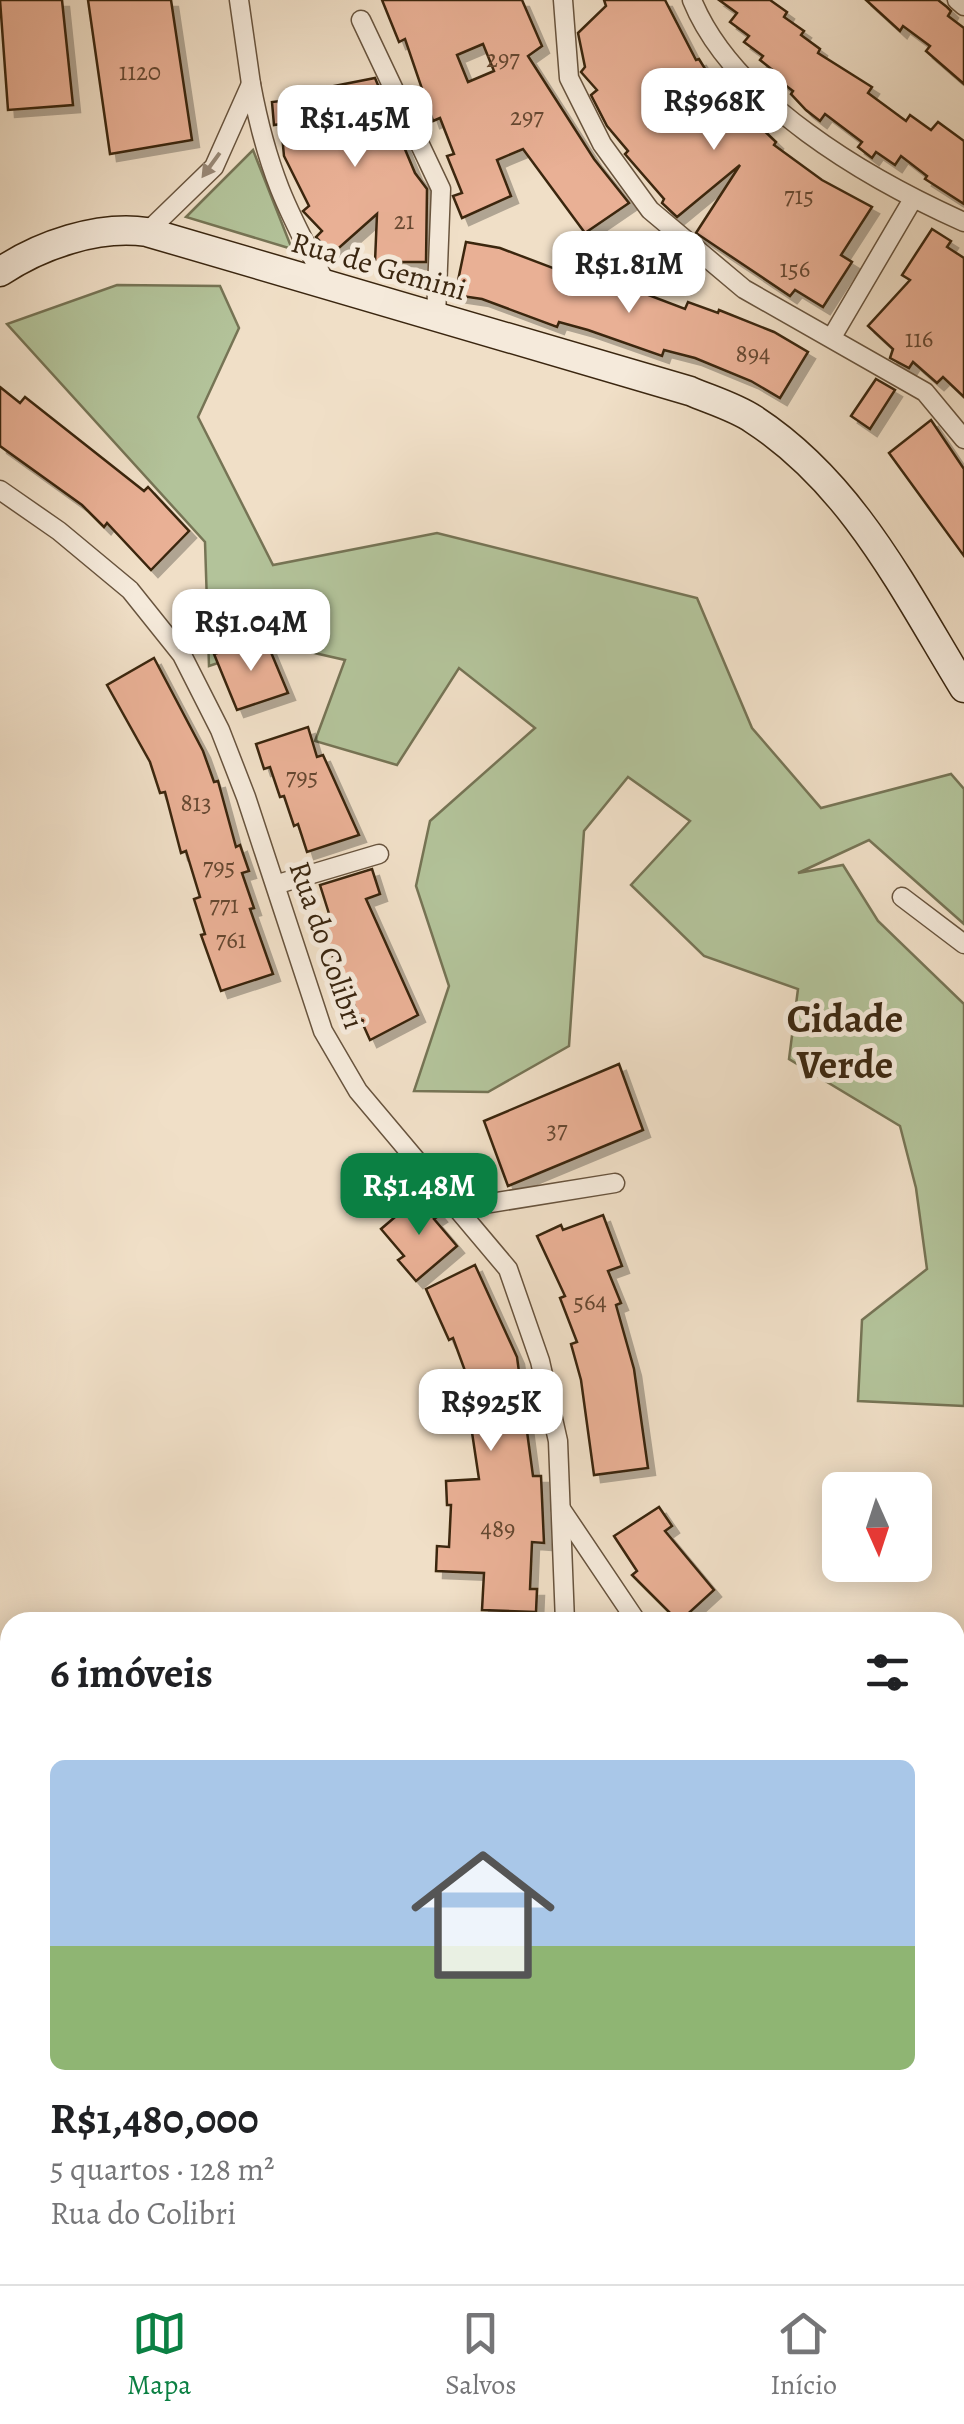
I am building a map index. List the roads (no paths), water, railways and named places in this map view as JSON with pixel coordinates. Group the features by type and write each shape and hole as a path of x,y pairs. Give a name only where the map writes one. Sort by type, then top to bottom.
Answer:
{"street":[{"path":"239,0 264,152 282,202 327,284"},
{"path":"563,0 569,78 602,144 650,210 744,289 925,392 964,439"},
{"path":"692,0 742,78 788,117 913,199 964,222"},
{"path":"957,0 964,6"},
{"path":"361,20 441,189 436,317"},
{"path":"147,232 214,167 252,84"},
{"path":"832,337 913,199"},
{"name":"Rua de Gemini","path":"0,272 29,252 120,228 147,232 690,391 752,418 815,467 860,518 964,688"},
{"name":"Rua do Colibri","path":"0,490 59,531 130,590 182,655 220,730 278,884 323,1031 358,1091 508,1269 540,1361 558,1441 565,1612"},
{"path":"278,884 379,854"},
{"path":"902,898 964,944"},
{"path":"460,1208 615,1183"},
{"path":"560,1509 630,1612"}],"district":[{"name":"Cidade Verde","path":"845,1041"}]}
